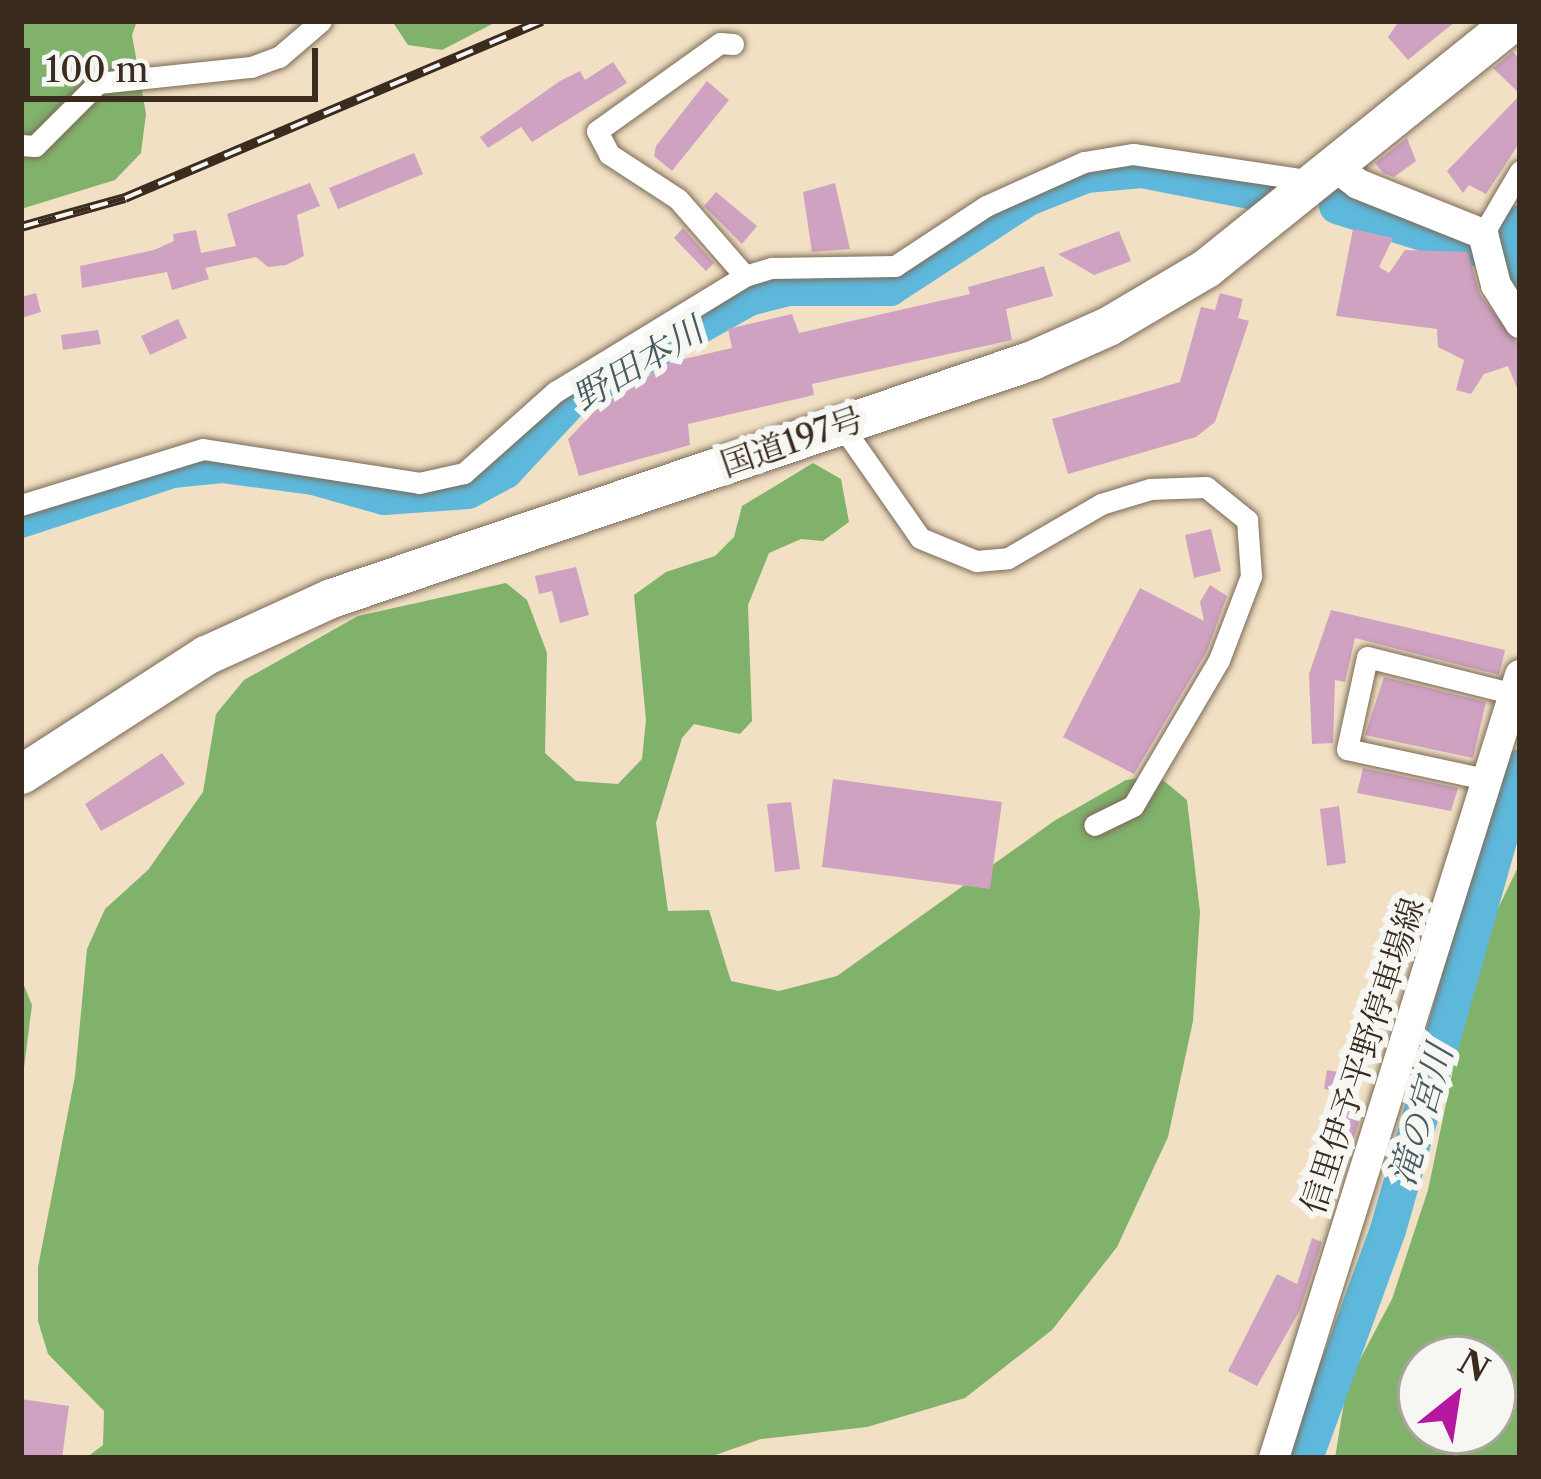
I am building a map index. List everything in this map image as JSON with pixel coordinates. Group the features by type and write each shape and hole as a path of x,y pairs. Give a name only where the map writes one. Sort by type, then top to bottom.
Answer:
{"highway":[{"name":"国道197号","path":"21,774 206,655 331,598 842,426 1108,326 1206,268 1513,21"}],"main road":[{"path":"1323,173 1483,234 1496,285 1520,322"},
{"name":"信里伊予平野停車場線","path":"1274,1458 1517,684"}],"street":[{"path":"21,145 35,146 98,83 251,67 279,57 321,21"},
{"path":"733,44 720,44 597,131 609,154 678,199 745,276"},
{"path":"21,505 202,448 419,483 464,473 555,392 745,276 772,268 896,266 986,206 1100,159 1133,154 1323,173"},
{"path":"1483,234 1520,171"},
{"path":"842,426 898,515 920,538 961,557 1008,557 1101,504 1150,489 1206,487 1247,520 1251,576 1219,660 1133,806 1094,825"},
{"path":"1490,780 1347,749 1367,657 1517,684"}],"green space":[{"path":"21,21 137,21 132,35 146,114 141,153 115,180 21,209"},
{"path":"392,21 498,21 442,50 408,45"},
{"path":"813,463 841,479 849,522 823,541 801,539 769,553 748,605 752,721 740,734 694,724 682,738 656,823 668,911 709,910 731,981 779,991 837,976 1054,821 1126,780 1158,776 1187,800 1200,912 1193,1021 1168,1137 1117,1247 1052,1330 965,1398 867,1427 761,1439 707,1458 86,1458 103,1445 104,1411 48,1354 38,1321 38,1267 75,1076 87,949 105,909 148,870 203,792 216,714 244,680 358,616 506,583 527,600 547,653 545,753 576,781 618,784 642,759 646,720 634,595 666,572 715,556 734,537 742,506"},
{"path":"1520,863 1520,1458 1335,1458 1347,1384 1392,1299 1428,1190 1478,950"},
{"path":"21,978 32,1005 21,1091"}],"building":[{"path":"1399,21 1456,21 1408,60 1388,37"},
{"path":"1513,52 1520,59 1520,94 1493,68"},
{"path":"613,62 627,83 532,142 521,127 488,148 480,137 560,81 580,71 585,80"},
{"path":"707,81 729,100 672,171 654,156 656,146"},
{"path":"1520,95 1520,142 1486,194 1469,185 1463,193 1447,171"},
{"path":"1407,138 1416,161 1394,177 1383,173 1375,163"},
{"path":"414,153 423,174 338,209 329,188"},
{"path":"310,183 320,206 297,215 304,256 286,265 268,267 256,257 205,268 209,279 172,290 167,272 82,288 80,266 154,250 174,241 173,234 196,230 201,253 236,246 227,214"},
{"path":"835,183 850,249 812,252 803,192"},
{"path":"716,192 757,226 742,244 704,206"},
{"path":"683,228 714,263 706,271 674,238"},
{"path":"1353,229 1393,238 1379,267 1389,273 1405,250 1468,252 1480,295 1517,342 1520,395 1508,366 1484,374 1471,394 1456,390 1464,360 1438,347 1437,329 1336,316"},
{"path":"1119,231 1131,261 1094,275 1058,254"},
{"path":"1044,266 1053,296 1006,309 1012,340 812,384 814,395 688,424 690,445 579,476 568,439 600,406 671,362 732,348 728,329 792,314 799,333 970,294 968,287"},
{"path":"36,293 41,312 21,318 21,297"},
{"path":"1220,293 1243,299 1238,318 1249,321 1215,422 1196,437 1068,474 1052,419 1180,382 1201,307 1215,310"},
{"path":"178,319 187,338 150,355 141,336"},
{"path":"98,330 101,344 63,350 61,335"},
{"path":"1211,529 1221,571 1194,578 1185,535"},
{"path":"576,567 589,615 560,623 552,591 539,594 535,576"},
{"path":"1210,585 1227,596 1207,651 1134,774 1063,737 1140,588 1204,621 1200,602"},
{"path":"1331,610 1505,650 1499,675 1355,638 1345,682 1335,680 1333,743 1312,744 1309,674"},
{"path":"1384,677 1486,702 1473,758 1365,735"},
{"path":"162,753 185,784 101,831 85,804"},
{"path":"1363,768 1458,788 1451,811 1357,793"},
{"path":"833,779 1002,802 990,889 822,867"},
{"path":"791,802 800,869 775,872 767,804"},
{"path":"1339,806 1346,863 1327,866 1320,809"},
{"path":"1327,1070 1343,1073 1340,1092 1324,1089"},
{"path":"1344,1105 1363,1109 1333,1205 1326,1203"},
{"path":"1312,1238 1322,1242 1300,1310 1257,1386 1228,1371 1277,1274 1297,1284"},
{"path":"21,1399 69,1406 62,1458 21,1455"}],"waterway":[{"name":"野田本川","path":"21,520 172,470 222,465 313,477 384,497 468,491 505,471 575,396 749,298 788,288 890,288 1028,198 1086,175 1142,170 1259,193"},
{"name":"野田本川","path":"1337,206 1470,248 1513,250"},
{"name":"野田本川","path":"1520,223 1513,250 1520,280"},
{"name":"滝の宮川","path":"1305,1458 1388,1230 1520,767"}],"railway":[{"path":"21,227 125,198 542,21"}]}
